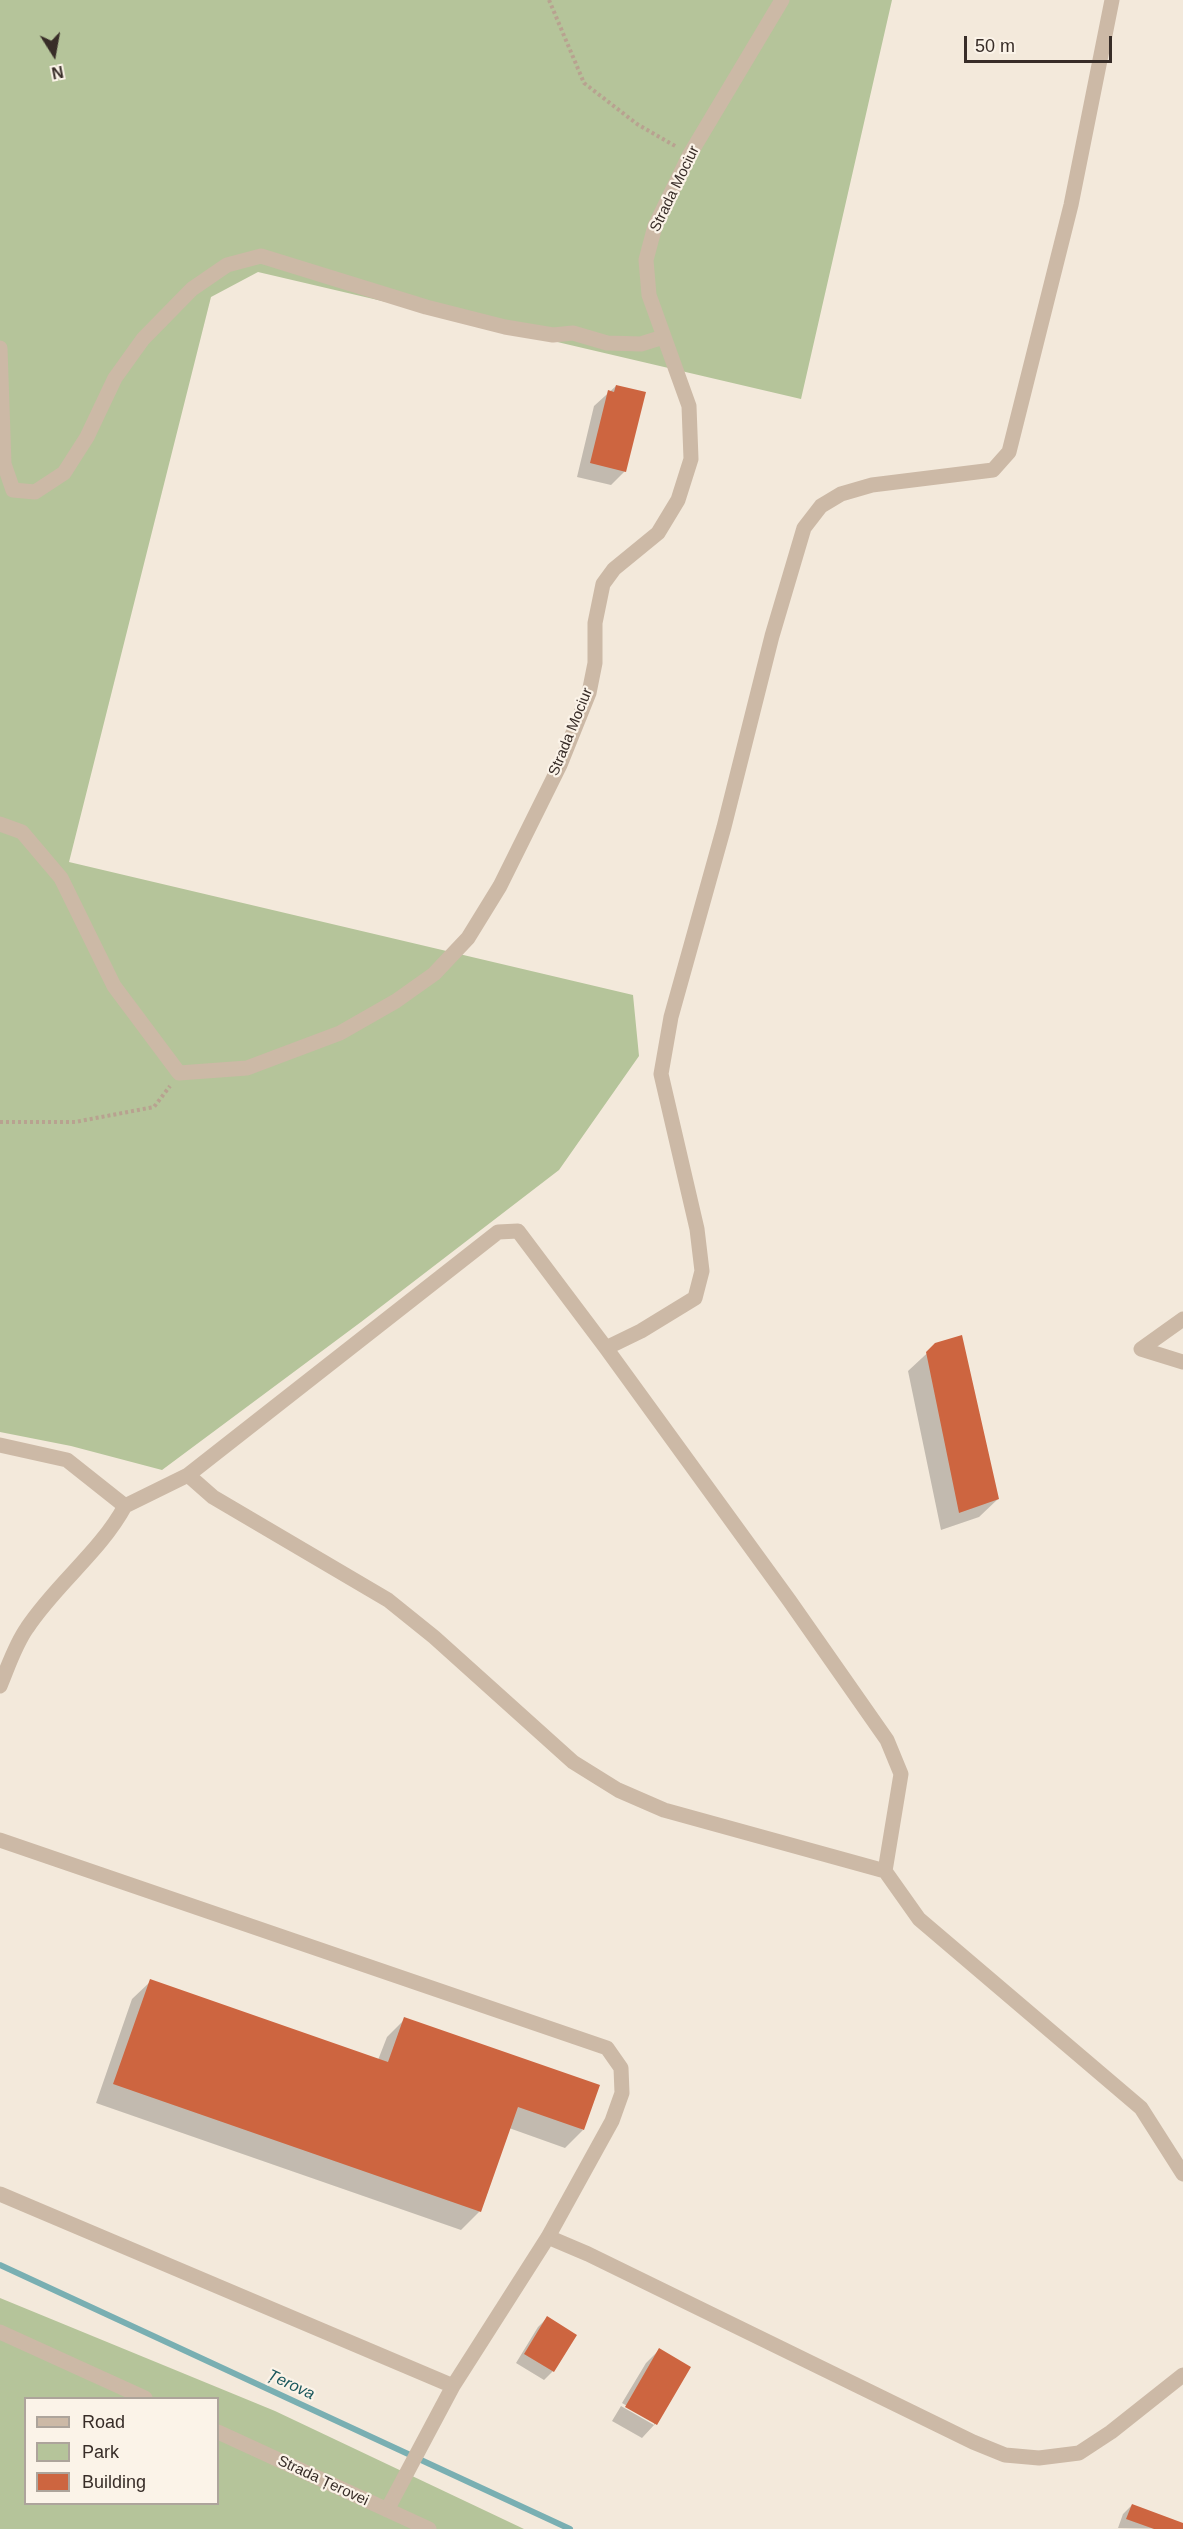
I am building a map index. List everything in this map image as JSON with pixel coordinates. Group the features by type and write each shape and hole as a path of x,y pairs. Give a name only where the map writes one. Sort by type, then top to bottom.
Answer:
{"street":[{"name":"Strada Mociur","path":"179,1073 247,1068 340,1033 396,1001 434,974 468,938 500,886 555,775 589,693 595,663 595,623 603,584 614,569 658,533 678,500 691,459 689,406 649,295 646,260 655,226 690,154 782,0"},
{"path":"606,1348 641,1331 695,1298 702,1271 697,1229 662,1074 671,1017 724,827 772,636 804,528 821,506 841,494 872,484 993,470 1009,452 1071,205 1112,0"},
{"path":"0,348 4,464 13,490 35,492 64,473 87,437 115,378 143,339 192,289 227,265 261,256 426,307 505,327 553,335 573,333 608,343 641,344 663,337"},
{"path":"0,824 22,832 61,878 114,986 179,1073"},
{"path":"0,1686 26,1629 68,1576 112,1530 125,1506 188,1475 498,1232 518,1231 789,1600 887,1740 901,1774 885,1871"},
{"path":"1183,1319 1141,1349 1183,1362"},
{"path":"0,1445 67,1460 125,1506"},
{"path":"188,1475 213,1497 388,1600 434,1637 573,1762 618,1790 664,1810 885,1871 919,1918 1141,2108 1183,2174"},
{"path":"0,1840 607,2048 621,2068 622,2093 612,2121 548,2237 453,2386 387,2510"},
{"path":"0,2194 453,2386"},
{"path":"548,2237 588,2254 1005,2455 1039,2458 1079,2452 1111,2432 1183,2375"},
{"path":"0,2332 143,2397"},
{"name":"Strada Țerovei","path":"219,2432 429,2529"}],"path":[{"path":"549,0 584,83 637,124 690,154"},
{"path":"0,1122 75,1122 153,1107 179,1073"}],"green space":[{"path":"0,0 892,0 801,399 258,272 211,297 69,862 633,995 639,1056 559,1170 361,1322 162,1470 71,1446 0,1432"},
{"path":"0,2298 275,2411 524,2529 0,2529"}],"building":[{"path":"616,385 646,392 626,472 590,463 608,390 614,392"},
{"path":"962,1335 999,1499 959,1513 926,1352 935,1343"},
{"path":"150,1979 388,2062 404,2017 600,2085 584,2130 518,2107 481,2212 113,2084"},
{"path":"547,2316 577,2335 554,2372 524,2354"},
{"path":"659,2348 691,2367 657,2425 625,2407"},
{"path":"1132,2504 1183,2523 1183,2529 1154,2529 1126,2519"}],"waterway":[{"name":"Țerova","path":"0,2265 570,2529"}]}
